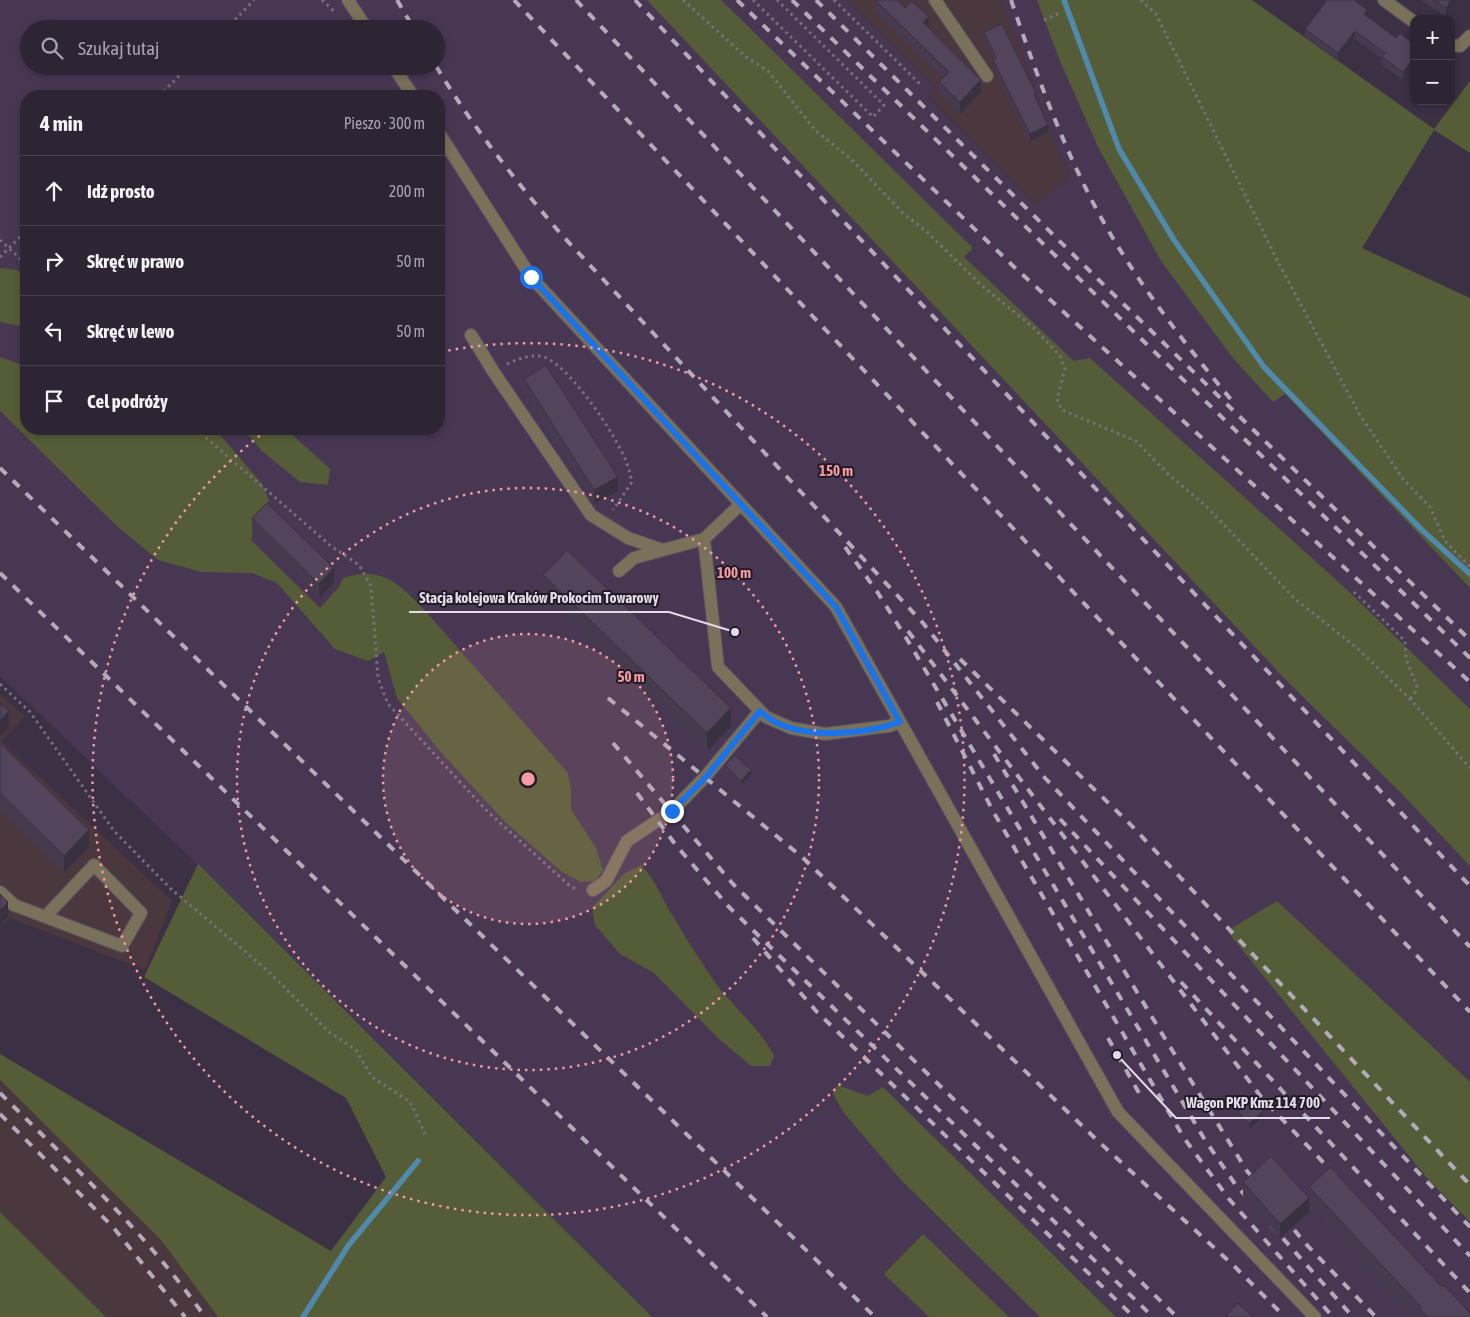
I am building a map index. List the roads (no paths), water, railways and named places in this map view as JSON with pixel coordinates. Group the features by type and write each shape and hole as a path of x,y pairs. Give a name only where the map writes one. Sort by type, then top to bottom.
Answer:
{"street":[{"path":"348,0 361,20"},
{"path":"935,0 988,76"},
{"path":"1384,0 1410,19"},
{"path":"1455,45 1460,46 1470,36"},
{"path":"399,75 410,90"},
{"path":"445,142 531,277 836,607 1118,1112 1315,1317"},
{"path":"471,335 493,371 591,515 628,538 663,550"},
{"path":"619,571 634,558 704,539 741,504"},
{"path":"704,539 718,667 766,717 791,728 825,734 889,726 900,722"},
{"path":"593,890 606,881 627,841 672,811 706,777 760,711"},
{"path":"0,892 14,905 45,917 122,946 141,913 94,866 45,917"}],"waterway":[{"path":"1064,0 1119,149 1174,240 1264,367 1422,530 1470,574"},
{"path":"303,1317 348,1246 418,1161"}],"railway":[{"path":"397,0 409,20"},
{"path":"514,0 1470,1012"},
{"path":"576,0 1470,947"},
{"path":"635,0 1470,886"},
{"path":"737,0 1012,265 1470,682"},
{"path":"792,0 1470,658"},
{"path":"816,0 1107,288 1470,640"},
{"path":"1011,0 1050,109 1073,162 1099,214 1113,239 1162,311 1233,402"},
{"path":"442,75 464,110 495,152 560,233 923,623 1045,778 1470,1227"},
{"path":"0,468 875,1317"},
{"path":"845,547 878,593 908,641 1205,1140 1235,1184 1252,1203"},
{"path":"0,573 767,1317"},
{"path":"908,631 1262,1098 1339,1179"},
{"path":"960,659 1130,824 1470,1185"},
{"path":"608,698 802,857 1098,1141 1233,1265 1285,1317"},
{"path":"937,702 994,813 1184,1138 1229,1199 1333,1317"},
{"path":"613,743 733,884 1177,1317"},
{"path":"994,754 1164,1037 1247,1171 1260,1186"},
{"path":"637,793 675,844 729,907 1153,1317"},
{"path":"1060,819 1470,1256"},
{"path":"753,938 817,1012 1134,1317"},
{"path":"1181,982 1470,1293"},
{"path":"1108,1038 1139,1093"},
{"path":"0,1093 134,1229 159,1257 205,1317"},
{"path":"0,1114 113,1227 185,1317"},
{"path":"1283,1216 1305,1243 1376,1317"},
{"path":"1271,1225 1353,1317"}],"place":[{"name":"Stacja kolejowa Kraków Prokocim Towarowy","path":"735,632"},
{"name":"Wagon PKP Kmz 114 700","path":"1117,1055"}]}
